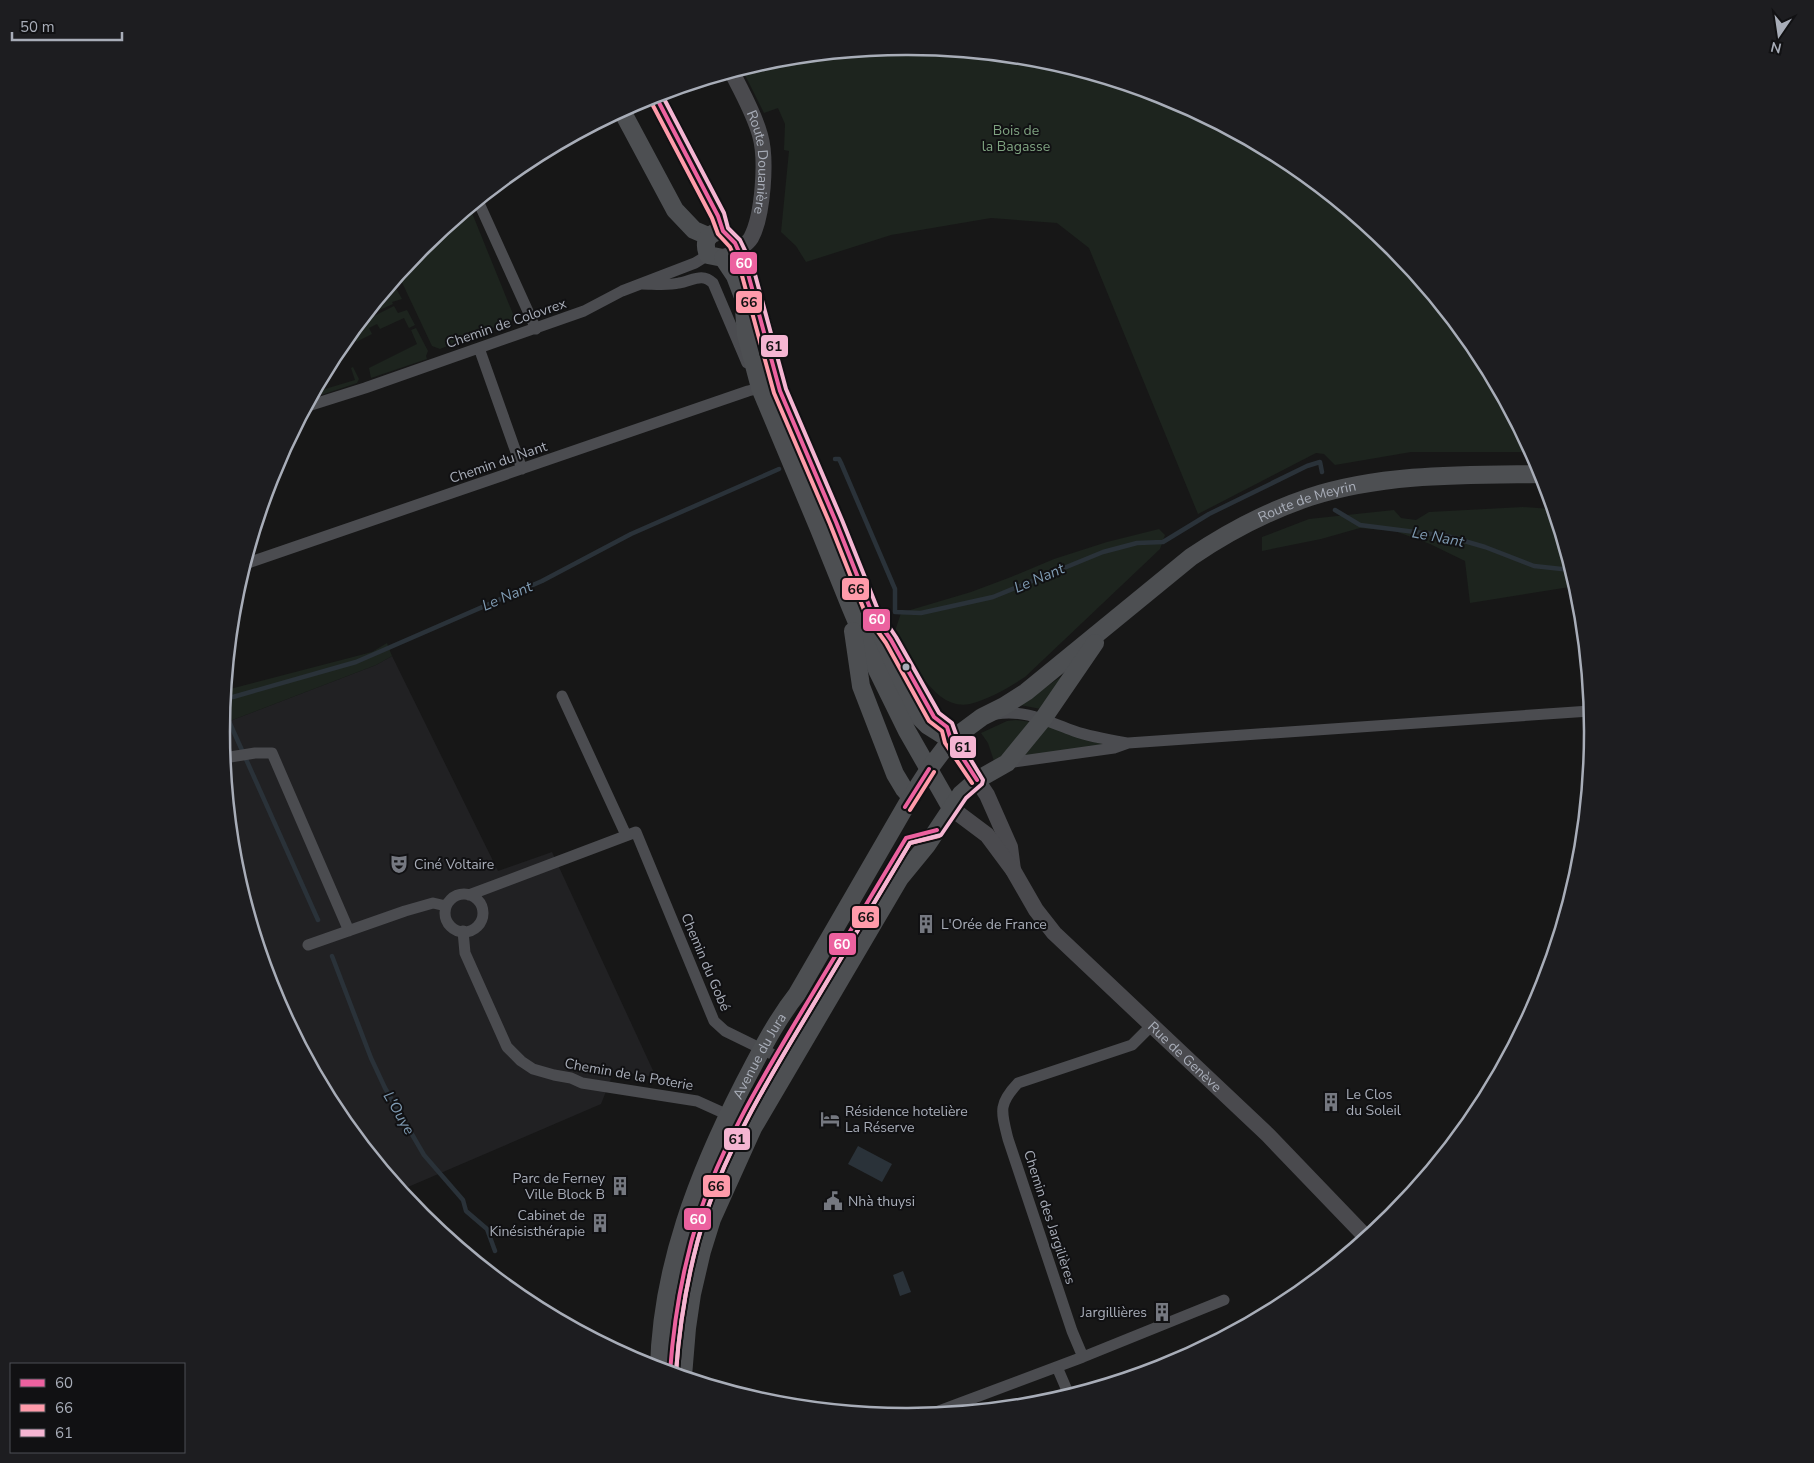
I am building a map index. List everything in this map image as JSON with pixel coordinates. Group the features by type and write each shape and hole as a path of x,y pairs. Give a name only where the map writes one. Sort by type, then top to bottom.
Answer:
{"main road":[{"path":"659,102 718,216 715,234 706,242 706,248 723,255 748,270 780,391 836,522 906,699 927,725 951,740 977,780"},
{"path":"625,117 675,210 694,230 731,238 723,255"},
{"path":"684,1370 691,1302 702,1251 712,1219 753,1128 900,878 928,845 951,808 907,731 877,670 760,388 746,335 742,296 735,276 723,255"},
{"name":"Route de Meyrin","path":"929,769 951,740 982,717 1026,692 1107,627 1163,578 1214,542 1262,516 1304,499 1353,486 1383,481 1462,475 1532,474"},
{"path":"850,606 861,686 895,774 911,797"},
{"name":"Route de Meyrin","path":"951,808 977,780 1007,763 1043,719 1107,627"},
{"name":"Avenue du Jura","path":"660,1361 665,1303 679,1241 694,1196 728,1115 777,1020 798,994 929,769"}],"street":[{"name":"Route Douanière","path":"723,255 750,239 754,231 761,195 764,159 757,125 735,77"},
{"path":"481,207 536,329"},
{"name":"Chemin de Colovrex","path":"315,404 536,329 584,311 622,291 695,263 723,255"},
{"path":"642,284 678,284 694,278 710,280 760,388"},
{"path":"480,348 522,469"},
{"name":"Chemin du Nant","path":"253,561 760,388"},
{"name":"Chemin du Gobé","path":"562,696 631,833 714,1021 725,1031 792,1064"},
{"path":"1007,763 1114,748 1128,743 1583,711"},
{"path":"982,717 1015,712 1043,719 1075,731 1128,743"},
{"path":"231,757 255,752 272,753 349,931"},
{"name":"Rue de Genève","path":"977,780 987,795 1010,847 1013,870"},
{"name":"Rue de Genève","path":"951,808 986,835 1013,870 1036,910 1054,933 1278,1145 1361,1232"},
{"path":"469,895 479,901 482,907 483,918 478,926 464,932 454,929 450,925 445,913 446,906 450,900 457,895 469,895 631,833"},
{"path":"308,945 433,904 446,906"},
{"name":"Chemin de la Poterie","path":"464,932 465,953 474,975 504,1042 520,1061 533,1069 582,1082 687,1099 703,1104 753,1128"},
{"name":"Chemin des Jargilières","path":"1083,1357 1072,1331 1008,1139 1003,1120 1003,1106 1006,1096 1018,1083 1132,1045 1151,1026"},
{"path":"951,1407 1083,1357 1224,1300"},
{"path":"1057,1367 1066,1389"}],"shaded area":[{"path":"392,656 498,871 552,852 656,1077 614,1071 601,1104 407,1187 370,1143 321,1070 300,1031 282,990 266,949 243,863 236,820 232,776 231,721 376,665"},
{"path":"858,1146 892,1164 882,1182 848,1164"},
{"path":"903,1271 911,1292 900,1296 893,1275"}],"green space":[{"name":"Bois de la Bagasse","path":"907,55 951,56 1039,68 1082,78 1166,106 1245,146 1283,169 1353,223 1385,253 1416,285 1444,320 1469,356 1493,393 1523,452 1411,452 1335,465 1324,454 1316,453 1198,514 1089,248 1057,223 991,218 891,235 806,262 796,246 781,232 789,151 784,150 785,124 778,108 764,113 745,75 819,61 863,56"},
{"path":"472,214 515,319 440,349 432,346 402,281 429,253"},
{"path":"396,288 402,299 392,302 393,304 377,311"},
{"path":"394,306 398,313 407,310 415,325 409,328 404,318 380,329 377,324 369,328 372,334 356,342 373,317"},
{"path":"416,328 428,351 427,359 371,378 369,368 417,344 411,330"},
{"path":"353,367 359,379 357,383 320,395 323,390 355,380 351,368"},
{"path":"1523,507 1546,509 1568,587 1470,603 1465,561 1430,544 1395,531 1360,528 1321,539 1262,551 1262,537 1309,519 1394,510 1401,518 1416,520 1429,512"},
{"path":"1159,529 1165,535 1160,549 1025,677 984,699 970,704 957,704 945,699 934,691 915,667 895,631 902,610 907,611 971,592 1054,559 1107,542"},
{"path":"387,643 392,656 376,665 231,721 232,688 372,652"},
{"path":"1062,676 1041,709 1020,705"},
{"path":"1007,721 1032,722 1006,753 994,761 988,743 981,733"},
{"path":"1046,726 1111,745 1025,756 1023,754"}],"waterway":[{"name":"Le Nant","path":"835,459 839,459 841,463 895,589 895,612 921,613 993,597 1103,552 1137,543 1163,542 1209,514 1307,466 1320,462 1322,472"},
{"name":"Le Nant","path":"232,697 356,662 542,581 631,534 779,469"},
{"name":"Le Nant","path":"1335,510 1360,525 1447,536 1485,547 1534,566 1563,569"},
{"name":"L'Ouye","path":"230,724 318,920"},
{"name":"L'Ouye","path":"332,956 371,1058 385,1088 424,1155 463,1200 466,1211 487,1229 495,1251"}],"transit line":[{"name":"61","path":"665,100 724,213 728,228 740,240 753,267 786,389 878,610 896,637 939,713 952,723 957,737 983,780 982,784 966,798 941,835 910,843 761,1093 725,1164 706,1213 686,1292 676,1367"},
{"name":"60","path":"659,102 718,216 723,231 735,243 747,270 780,391 836,522 872,613 891,640 934,717 947,727 951,740 977,780"},
{"name":"66","path":"652,104 712,218 718,234 730,247 741,272 774,393 830,524 866,615 886,643 929,721 942,731 945,743 972,783"},
{"name":"60","path":"905,807 929,769"},
{"name":"66","path":"910,810 934,772"},
{"name":"60","path":"671,1365 684,1271 700,1212 730,1139 768,1069 906,838 937,830"},
{"name":"66","path":"676,1367 690,1272 706,1213 725,1164 774,1070 910,843 939,836"}],"place":[{"name":"Ciné Voltaire","path":"399,864"},
{"name":"L'Orée de France","path":"926,924"},
{"name":"Le Clos du Soleil","path":"1331,1102"},
{"name":"Résidence hotelière La Réserve","path":"830,1119"},
{"name":"Parc de Ferney Ville Block B","path":"620,1186"},
{"name":"Nhà thuysi","path":"833,1201"},
{"name":"Cabinet de Kinésisthérapie","path":"600,1223"},
{"name":"Jargillières","path":"1162,1312"}]}
